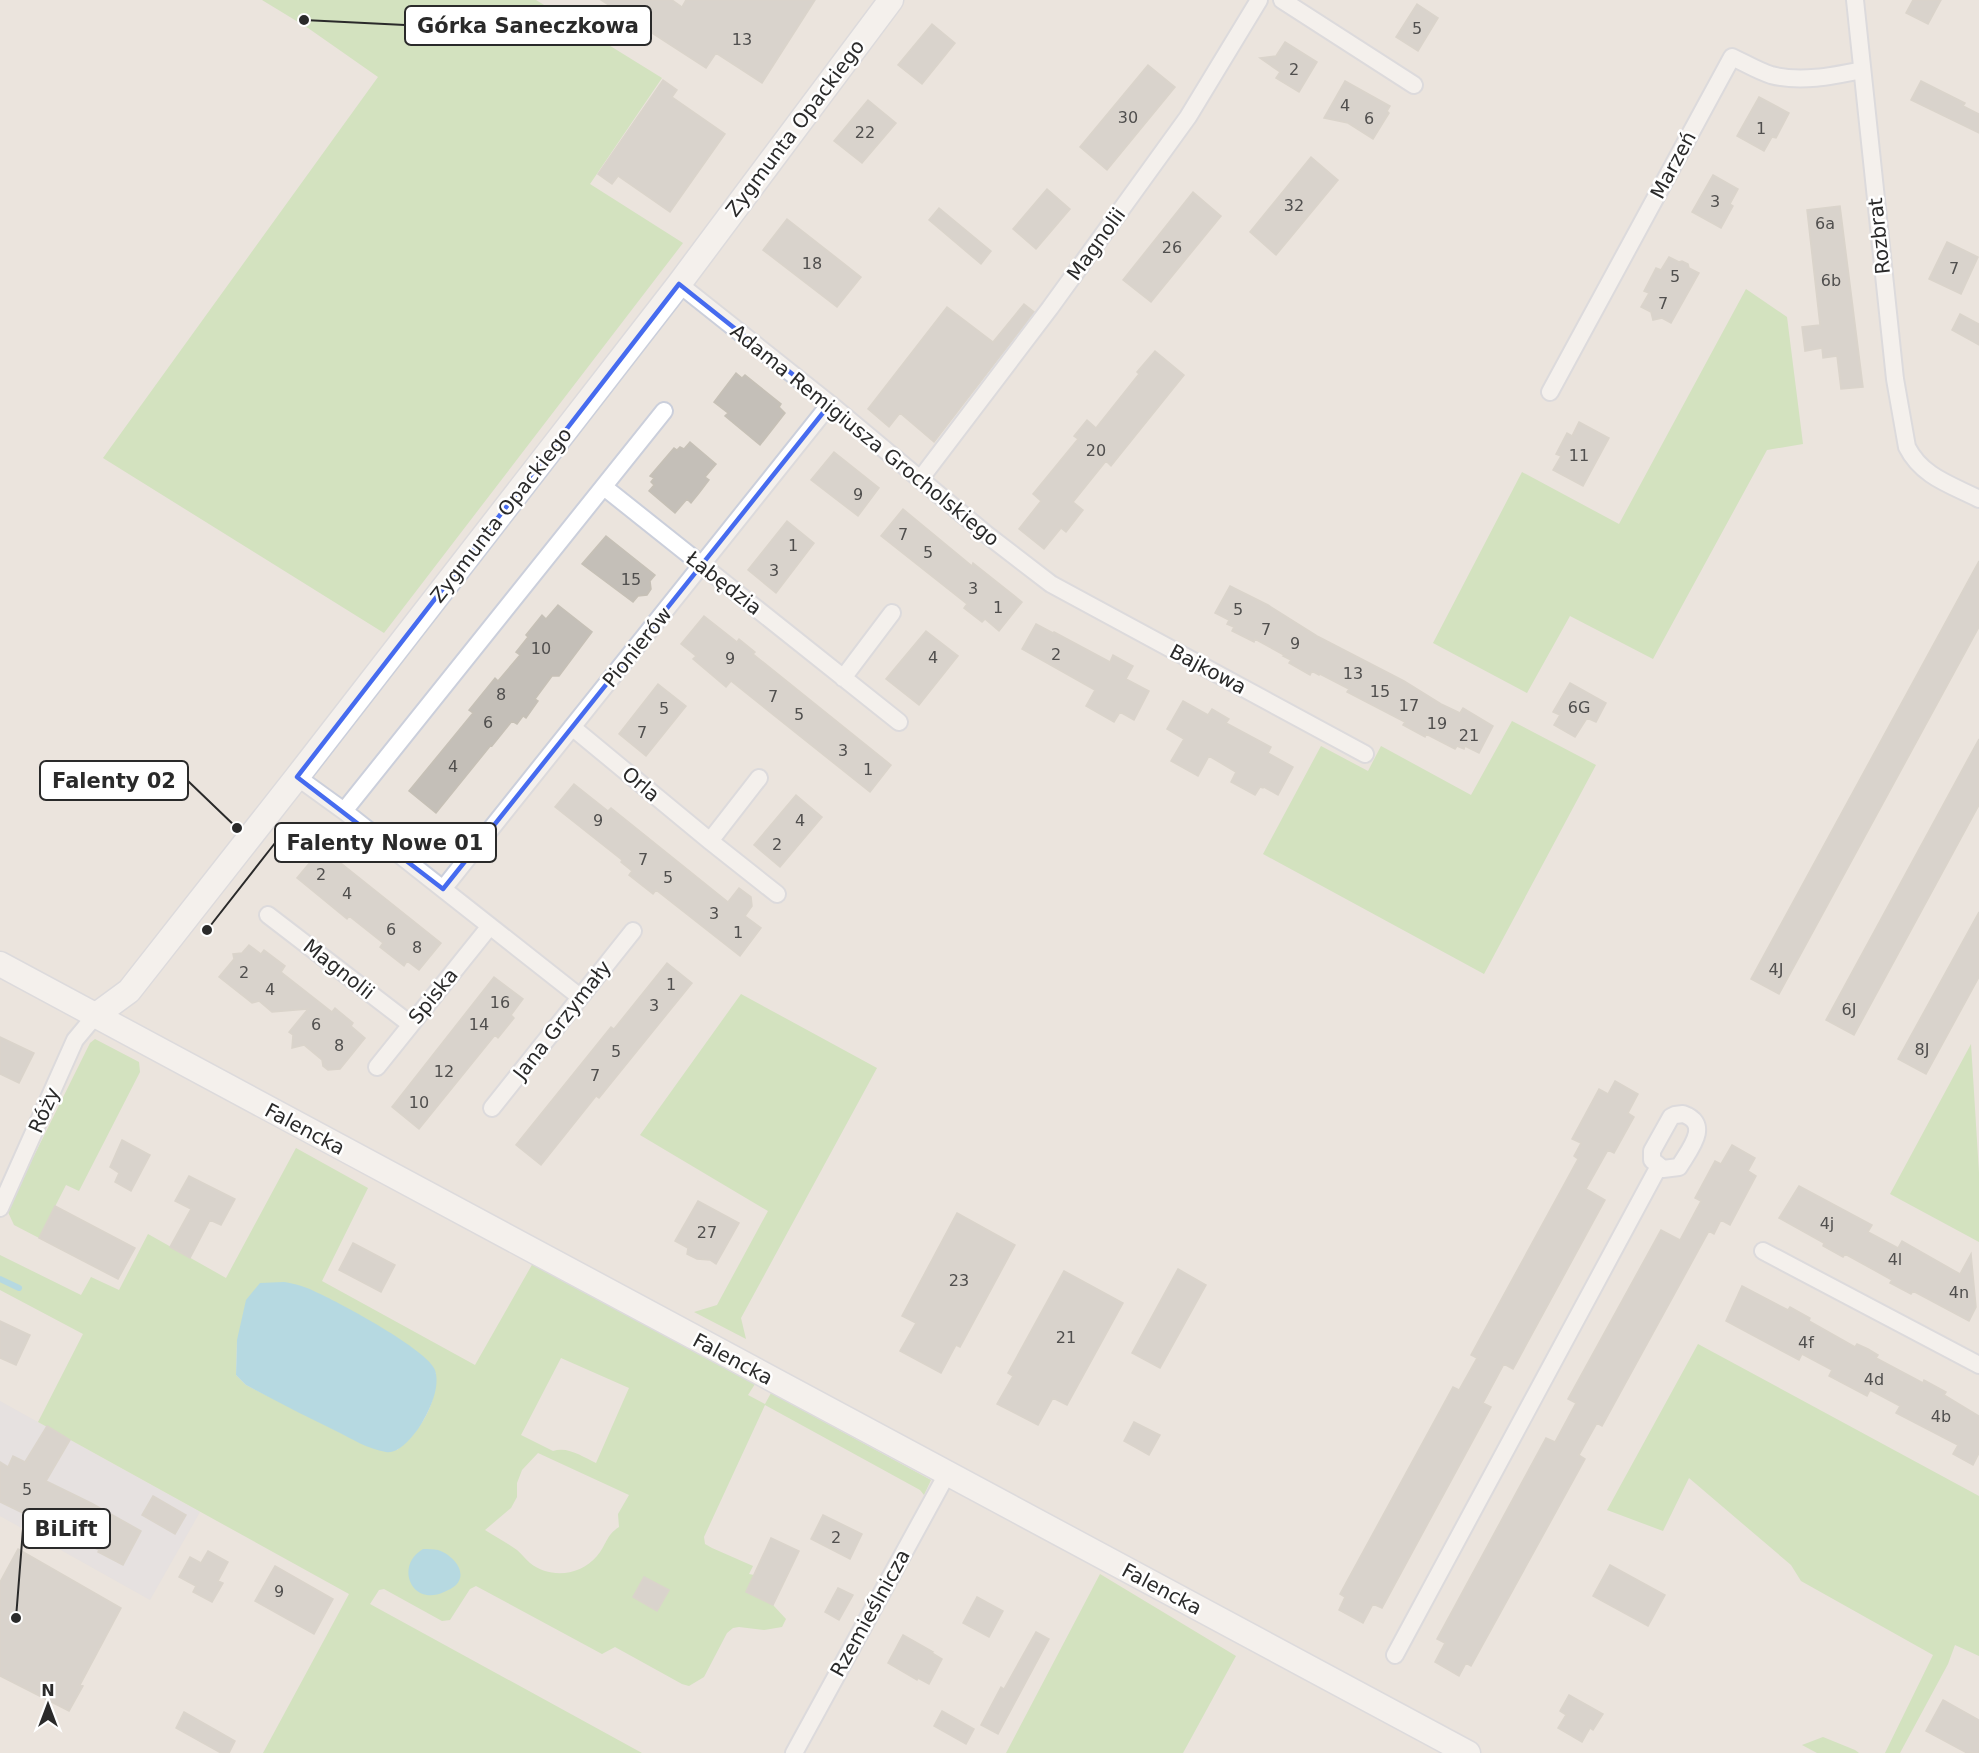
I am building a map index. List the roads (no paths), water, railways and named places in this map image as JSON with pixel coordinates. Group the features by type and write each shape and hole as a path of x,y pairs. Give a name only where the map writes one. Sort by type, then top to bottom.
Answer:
{"street":[{"name":"Zygmunta Opackiego","path":"95,1016 129,991 297,777 679,284 891,0"},
{"name":"Magnolii","path":"921,478 1050,308 1188,117 1259,0"},
{"path":"1282,0 1414,85"},
{"name":"Rozbrat","path":"1855,0 1895,379 1907,447 1921,467 1939,480 1979,499"},
{"name":"Marzeń","path":"1550,392 1732,57 1759,70 1785,78 1815,78 1862,70"},
{"name":"Adama Remigiusza Grocholskiego","path":"679,284 921,478 986,534 1051,584"},
{"name":"Pionierów","path":"442,889 830,404"},
{"path":"344,811 664,411"},
{"name":"Łabędzia","path":"604,488 899,722"},
{"name":"Bajkowa","path":"1051,584 1365,754"},
{"path":"843,678 892,613"},
{"name":"Orla","path":"572,727 777,894"},
{"path":"297,777 344,811 580,996"},
{"path":"710,841 759,778"},
{"name":"Magnolii","path":"268,915 410,1024"},
{"name":"Spiska","path":"376,1067 490,926"},
{"name":"Jana Grzymały","path":"492,1108 633,931"},
{"name":"Falencka","path":"0,964 1468,1753"},
{"name":"Róży","path":"0,1208 75,1040 95,1016"},
{"path":"1395,1655 1659,1166"},
{"path":"1763,1251 1979,1365"},
{"name":"Rzemieślnicza","path":"794,1753 947,1474"}],"water":[{"path":"284,1282 310,1289 363,1316 401,1339 429,1361 435,1370 435,1393 418,1429 400,1448 391,1452 373,1449 281,1404 246,1385 236,1375 237,1340 246,1300 260,1283"},
{"path":"423,1549 438,1550 453,1559 460,1574 455,1586 433,1595 423,1594 416,1589 408,1574 414,1556"}],"waterway":[{"path":"0,1279 19,1288"}],"place":[{"name":"Górka Saneczkowa","path":"304,20"},
{"name":"Falenty 02","path":"237,828"},
{"name":"Falenty Nowe 01","path":"207,930"},
{"name":"BiLift","path":"16,1618"}]}
